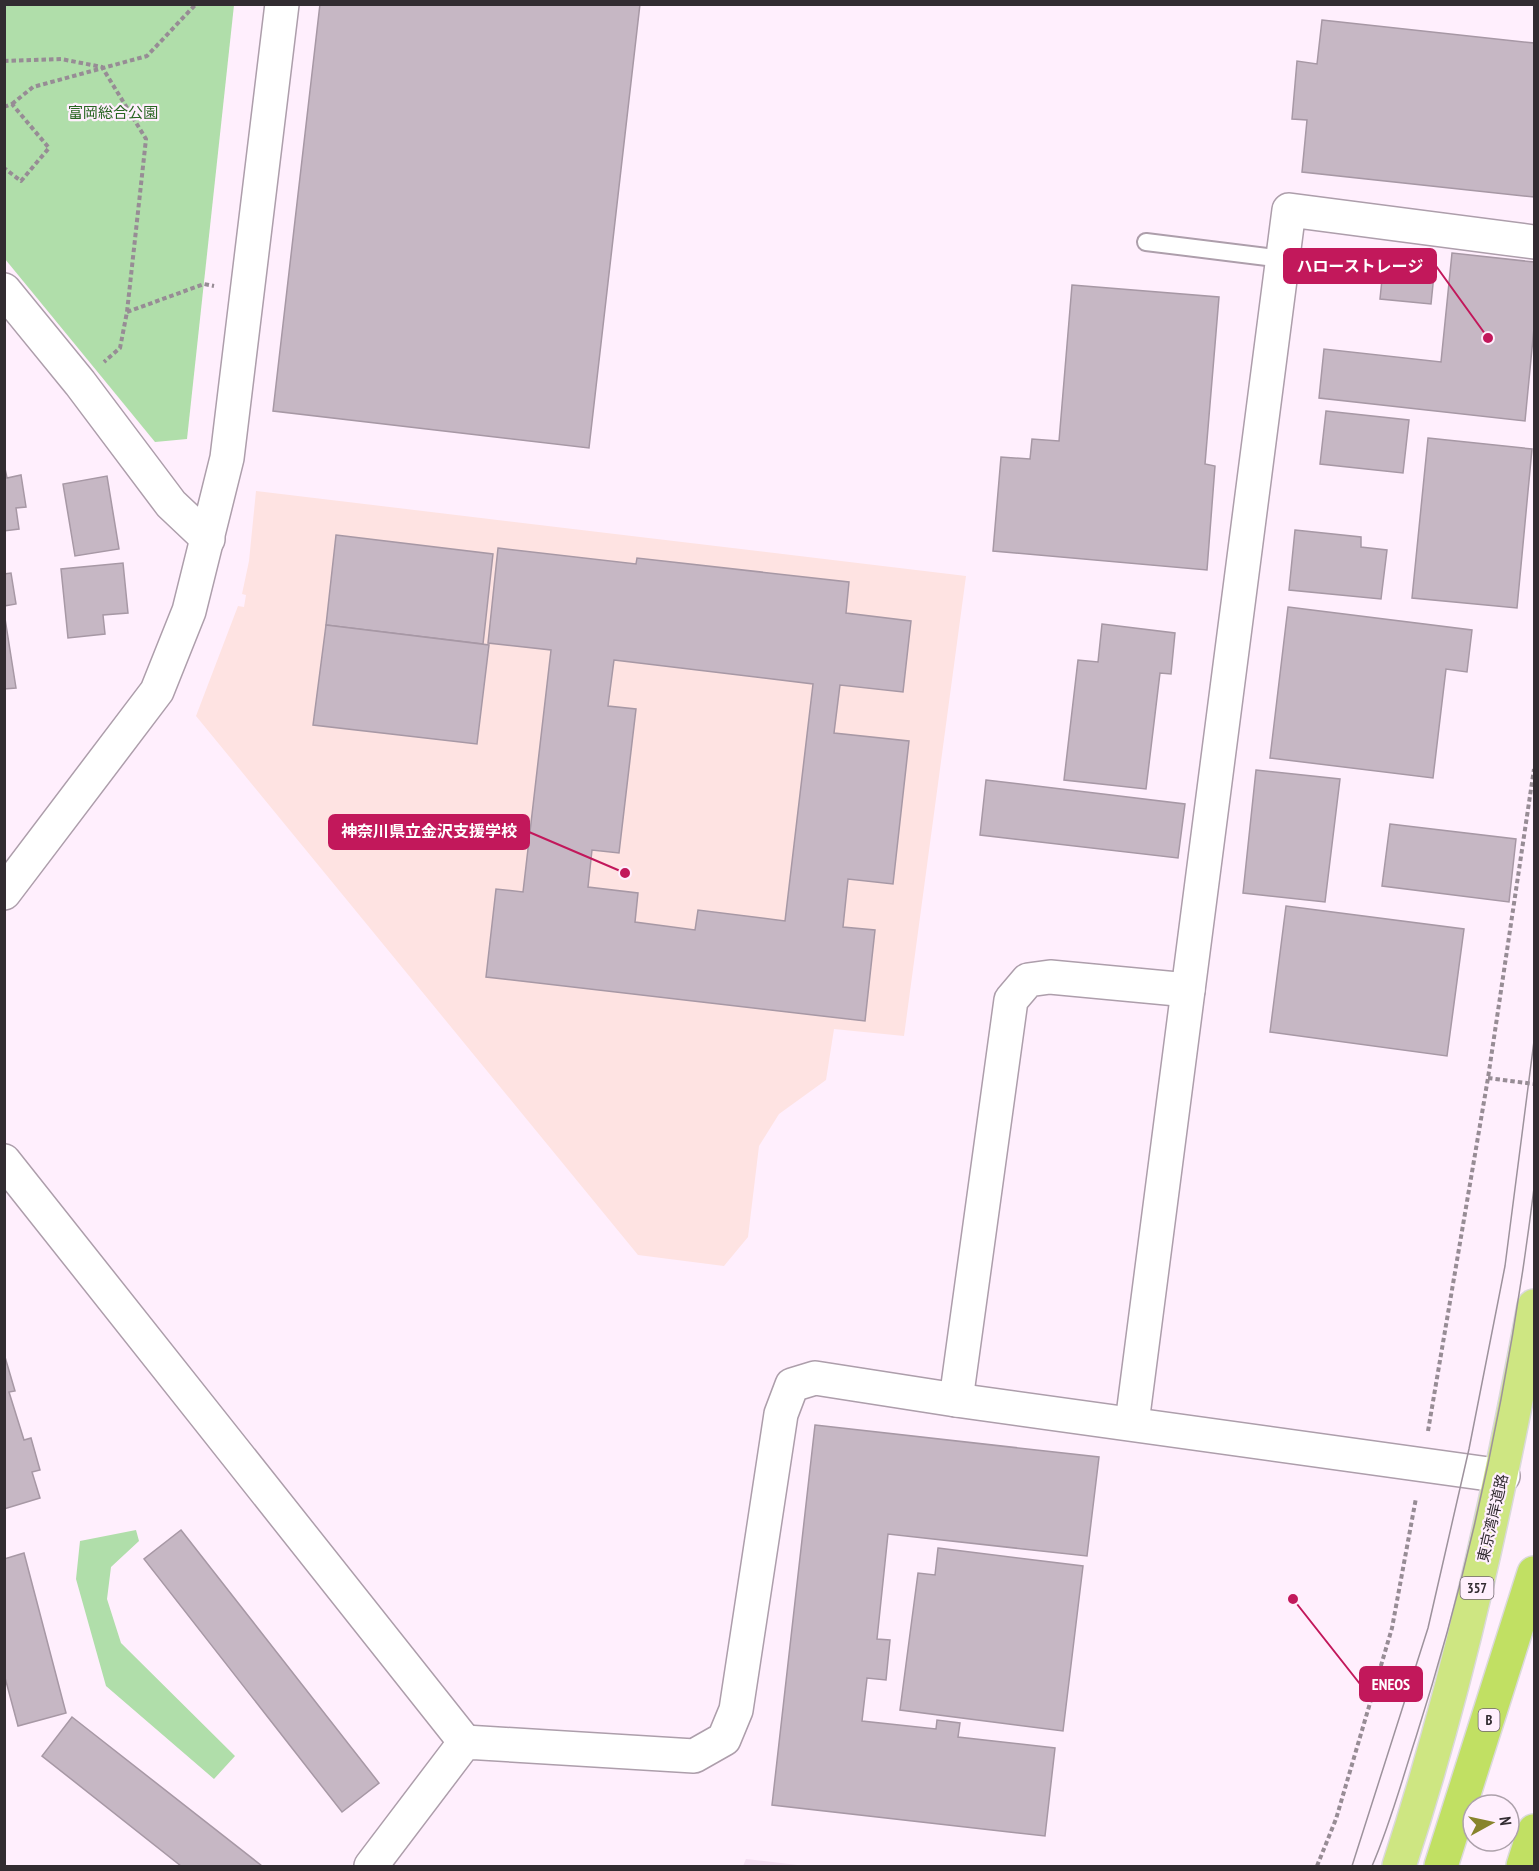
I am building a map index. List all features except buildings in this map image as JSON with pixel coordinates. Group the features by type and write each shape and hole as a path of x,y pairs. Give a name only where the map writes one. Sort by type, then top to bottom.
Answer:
{"highway":[{"name":"東京湾岸道路","path":"1399,1866 1470,1618 1503,1476 1534,1306"},
{"name":"B","path":"1441,1866 1534,1573"},
{"path":"1523,1866 1534,1831"},
{"path":"1530,1866 1534,1854"}],"street":[{"path":"4,893 157,691 189,611 227,458 282,4"},
{"path":"1132,1424 1289,210 1534,242"},
{"path":"4,290 80,383 171,504 208,539"},
{"path":"956,1400 1011,1000 1028,980 1050,977 1188,990"},
{"path":"4,1161 465,1742 694,1756 724,1739 736,1710 781,1414 792,1385 815,1378 956,1400 1503,1476"},
{"path":"372,1866 465,1742"}],"lane":[{"path":"1146,242 1282,259"}],"path":[{"path":"4,107 12,104 33,87 147,56 196,4"},
{"path":"4,61 61,59 102,67 146,139 127,312 120,348 80,383"},
{"path":"4,168 21,181 49,147 12,104"},
{"path":"127,312 204,285 248,291"},
{"path":"1317,1866 1336,1819 1392,1628 1423,1465 1488,1078 1534,769"},
{"path":"1488,1078 1534,1084"}],"shaded area":[{"path":"256,491 966,576 904,1036 834,1029 826,1080 779,1114 759,1146 748,1237 724,1266 638,1255 196,716 238,606 244,607 246,595 242,594 249,561"},
{"path":"746,1859 806,1866 743,1866"}],"green space":[{"name":"富岡総合公園","path":"4,5 234,5 187,439 155,442 5,259"},
{"path":"136,1530 139,1541 111,1567 107,1599 121,1643 235,1756 214,1779 106,1686 76,1579 80,1541"}],"tram line":[{"path":"1352,1866 1428,1628 1469,1449 1505,1266 1534,1041"},
{"path":"1372,1866 1396,1802 1436,1670 1472,1534 1502,1396 1534,1188"}],"place":[{"name":"ハローストレージ","path":"1488,338"},
{"name":"神奈川県立金沢支援学校","path":"625,873"},
{"name":"ENEOS","path":"1293,1599"}]}
